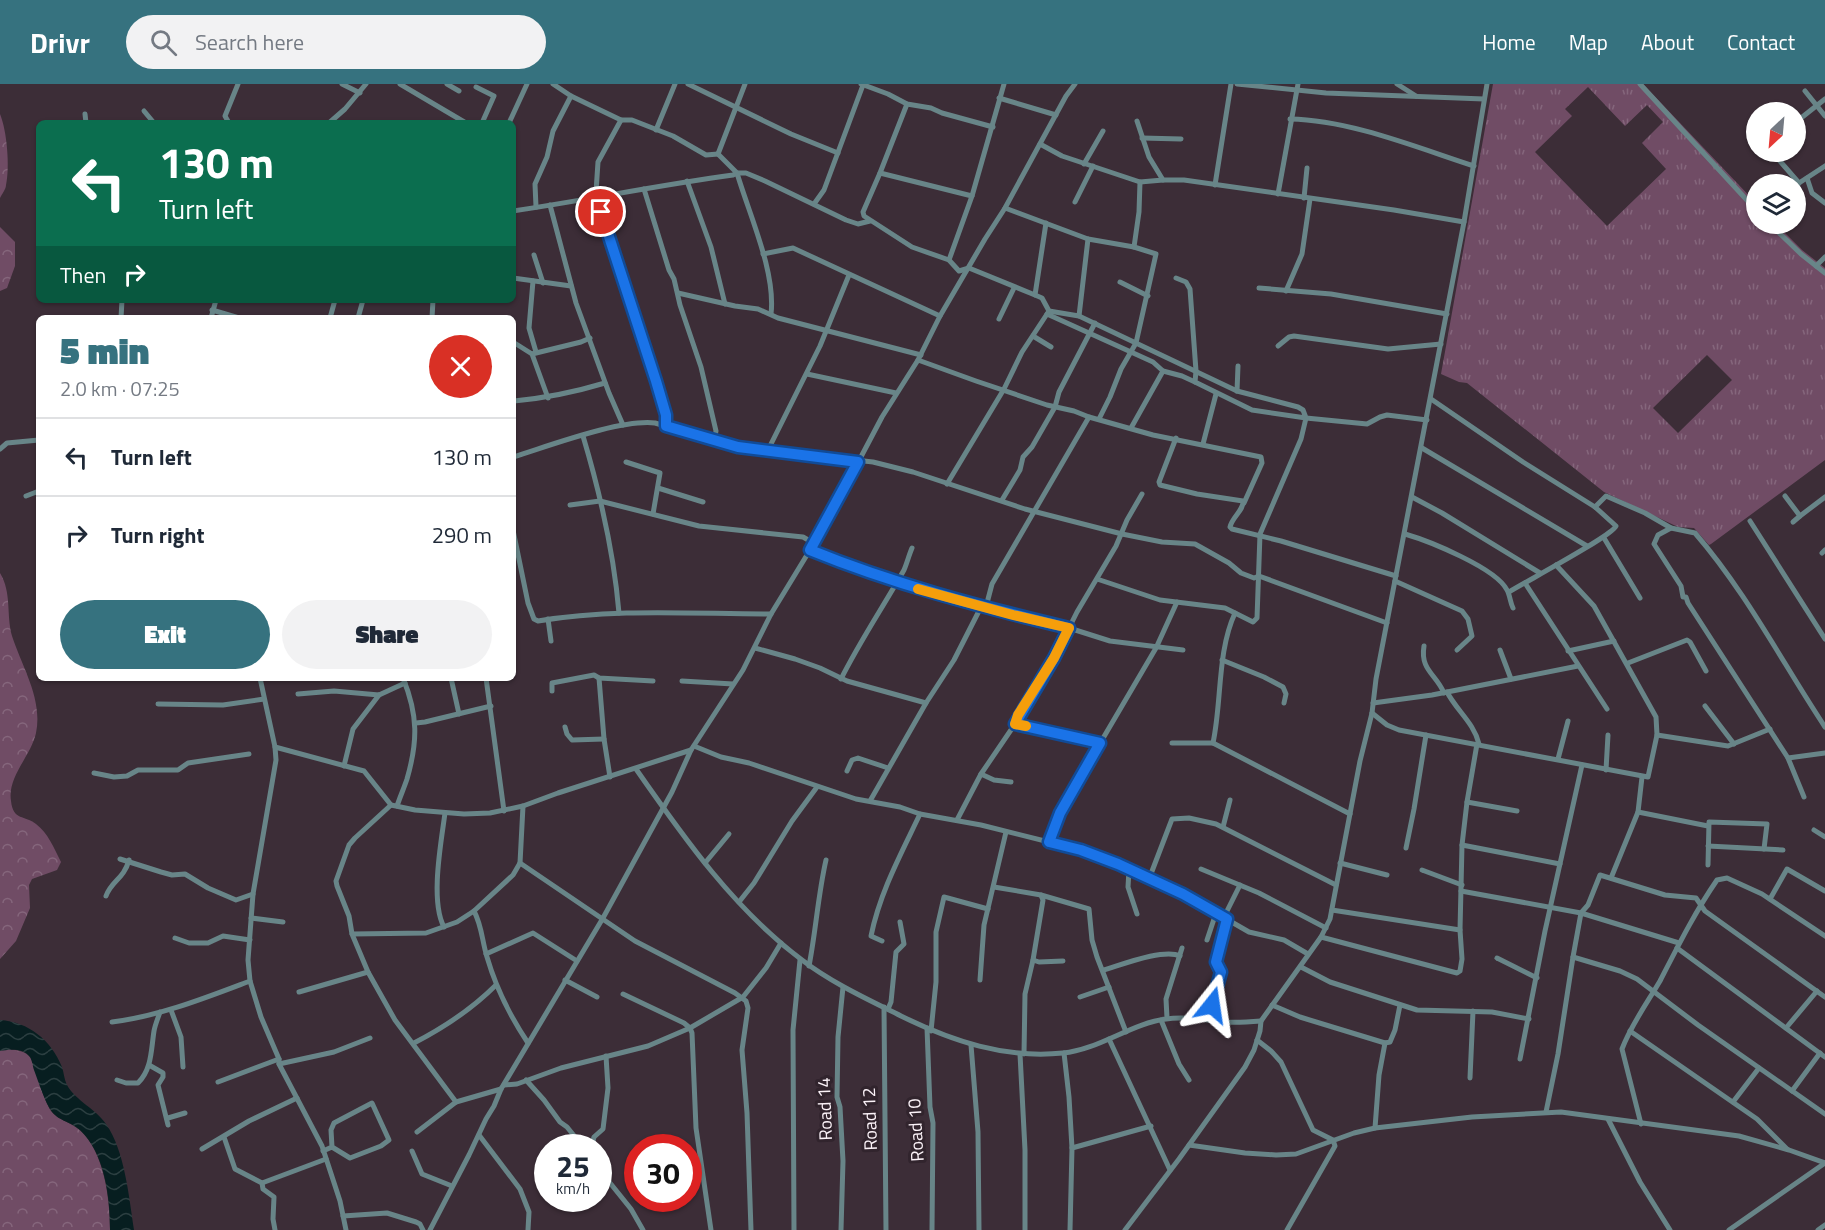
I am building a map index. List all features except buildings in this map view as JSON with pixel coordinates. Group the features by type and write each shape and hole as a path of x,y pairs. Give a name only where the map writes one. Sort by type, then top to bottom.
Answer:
{"street":[{"path":"227,120 226,111 238,84"},
{"path":"342,84 360,93"},
{"path":"332,120 360,93 366,84"},
{"path":"400,84 461,120"},
{"path":"447,84 459,91"},
{"path":"510,120 527,84"},
{"path":"553,84 571,96 621,120 632,120 673,136 705,155 718,154 737,173 763,254 771,297 771,314"},
{"path":"656,130 675,84"},
{"path":"688,84 791,134 838,153"},
{"path":"718,154 745,84"},
{"path":"814,204 824,190 862,84 907,104 931,108 993,127"},
{"path":"430,1230 502,1087 603,918 693,748 755,648 771,614 810,550 896,393 919,357 940,316 1005,208 1075,84"},
{"path":"1215,185 1231,84"},
{"path":"1237,84 1298,86 1326,93 1484,99"},
{"path":"1397,84 1418,97"},
{"path":"1125,1230 1245,1067 1257,1040 1261,1022 1321,937 1332,909 1422,448 1474,166 1486,84"},
{"path":"1640,84 1746,199"},
{"path":"949,260 993,127 1002,85"},
{"path":"1278,194 1290,119 1298,86"},
{"path":"476,87 494,96 483,120"},
{"path":"1805,91 1825,116"},
{"path":"536,207 535,183 547,157 553,131 571,96"},
{"path":"999,98 1056,115"},
{"path":"1806,114 1825,99"},
{"path":"907,104 863,212 870,221 912,247 949,260 959,272 969,268 1042,298 1048,312 1090,334 1153,362 1163,371 1182,376 1252,410 1367,424 1387,415 1427,420"},
{"path":"144,111 152,120"},
{"path":"85,114 86,120"},
{"path":"1290,119 1337,125 1474,166"},
{"path":"621,120 598,162 597,198 666,415 666,426"},
{"path":"1137,121 1149,157 1162,180"},
{"path":"1084,165 1103,132"},
{"path":"1142,138 1181,139"},
{"path":"1041,144 1049,150 1084,165 1140,182 1184,180 1464,222"},
{"path":"1780,162 1789,174"},
{"path":"1075,202 1093,166"},
{"path":"1825,166 1807,178 1812,193 1825,203"},
{"path":"1286,291 1302,254 1307,199 1306,168"},
{"path":"516,210 746,173 852,222 858,224 870,221"},
{"path":"880,173 972,196"},
{"path":"687,181 711,247 725,304"},
{"path":"1134,247 1140,182"},
{"path":"644,189 701,367 716,431 714,440"},
{"path":"550,205 571,286 605,383 623,425"},
{"path":"1005,208 1088,239 1134,247 1156,254 1136,343 1121,369 1099,419"},
{"path":"1035,295 1046,223"},
{"path":"1781,234 1825,273"},
{"path":"1079,316 1088,239"},
{"path":"763,254 793,248 940,316"},
{"path":"534,255 543,283"},
{"path":"1815,266 1825,257"},
{"path":"768,450 807,374 849,275"},
{"path":"1176,278 1186,282 1190,290 1195,382"},
{"path":"516,279 571,286"},
{"path":"532,282 529,328 536,362 548,398"},
{"path":"1119,282 1148,296"},
{"path":"999,319 1014,288"},
{"path":"1259,288 1331,294 1447,314"},
{"path":"678,293 758,309 778,318 919,357 976,381 1089,417 1153,435 1261,457 1262,463 1230,527 1260,534 1396,579 1462,611 1468,619 1472,636 1457,651"},
{"path":"211,315 215,303"},
{"path":"212,310 228,315"},
{"path":"1048,312 1079,316 1237,391 1298,407 1303,410 1306,418 1301,440 1260,534 1257,620 1253,622 1219,606 1177,603 1150,597 1097,579"},
{"path":"947,484 1004,389 1022,352 1048,312"},
{"path":"1002,500 1020,470 1023,457 1032,447 1055,407 1059,392 1095,323"},
{"path":"1033,336 1051,347"},
{"path":"1278,346 1289,337 1294,336 1388,349 1440,344"},
{"path":"516,344 534,353 590,338"},
{"path":"1237,391 1238,366"},
{"path":"1131,428 1163,371"},
{"path":"807,374 896,393"},
{"path":"516,401 548,398 605,383"},
{"path":"1203,444 1216,394"},
{"path":"1431,399 1523,462 1595,507 1616,526 1604,538 1509,592"},
{"path":"870,801 926,703 954,660 981,607 987,603 992,584 1089,417"},
{"path":"516,456 623,425 643,422 666,426 738,447 884,465 1035,512 1156,542 1195,544 1229,562 1241,573 1254,578 1259,576 1387,623"},
{"path":"583,436 600,501 617,587 618,613"},
{"path":"1176,438 1159,482 1160,485 1197,494 1239,500 1244,503"},
{"path":"0,448 7,443 36,440"},
{"path":"1422,448 1587,546"},
{"path":"626,462 660,473 653,514"},
{"path":"658,488 703,502"},
{"path":"26,496 36,492"},
{"path":"957,820 981,774 1015,724 1054,658 1142,494"},
{"path":"1595,507 1606,496 1645,513 1671,528 1695,533 1706,545 1771,639 1825,727"},
{"path":"1785,496 1800,516"},
{"path":"1412,497 1540,573"},
{"path":"1793,522 1825,497"},
{"path":"570,505 600,501 699,526 803,537 810,541 810,550"},
{"path":"1750,521 1825,639"},
{"path":"1671,528 1658,535 1654,543 1681,586 1683,597 1686,597 1788,758 1804,797"},
{"path":"1405,534 1444,548 1491,575 1509,592 1510,602 1514,608"},
{"path":"1604,538 1640,598"},
{"path":"516,545 528,603 532,616 538,621 578,615 618,613 771,614"},
{"path":"841,679 904,568 912,548"},
{"path":"810,550 896,581 981,607 1069,628 1110,641 1183,650"},
{"path":"1372,713 1387,725 1426,735 1648,777 1657,735 1656,717 1628,663 1594,606 1556,565"},
{"path":"1525,583 1607,710"},
{"path":"1049,842 1060,813 1156,648 1177,603"},
{"path":"1213,743 1221,687 1222,660 1235,613"},
{"path":"548,619 551,642"},
{"path":"1628,663 1687,640 1706,671"},
{"path":"1568,651 1614,641"},
{"path":"1321,937 1457,973 1461,968 1462,845 1478,744 1477,735 1425,665 1422,655 1424,646"},
{"path":"755,648 795,659 831,672 841,679 926,703"},
{"path":"1500,650 1511,679"},
{"path":"1222,660 1283,687 1286,694 1284,703"},
{"path":"1373,703 1445,693 1578,666"},
{"path":"552,692 552,683 594,675 599,678 653,681"},
{"path":"599,678 610,777"},
{"path":"261,681 275,747 275,774 253,894 248,960 250,981 279,1062 323,1150 346,1230"},
{"path":"344,766 353,729 379,695 402,681"},
{"path":"404,681 416,723 406,780 394,805 355,838 346,853 336,881 349,916 352,934 368,972 395,1020 456,1102"},
{"path":"452,681 459,714"},
{"path":"487,681 504,811"},
{"path":"682,681 733,684"},
{"path":"298,694 334,691 379,695"},
{"path":"158,704 223,705 264,699"},
{"path":"416,723 491,706"},
{"path":"1705,706 1734,744"},
{"path":"1558,759 1568,721"},
{"path":"1015,724 1100,743"},
{"path":"565,727 572,740 604,739"},
{"path":"1657,735 1722,746 1734,744 1770,729"},
{"path":"1406,848 1426,735"},
{"path":"1606,770 1608,735"},
{"path":"1172,743 1213,743 1350,814"},
{"path":"275,747 364,771 394,805 445,813 504,811 693,748 870,801 1081,850 1183,894 1253,933 1284,940 1308,954"},
{"path":"1788,758 1825,753"},
{"path":"94,773 114,777 127,776 138,770 178,770 188,763 249,754"},
{"path":"847,771 852,760 858,758 888,768"},
{"path":"1521,1059 1582,765"},
{"path":"636,768 662,809 705,863 739,902 781,943 809,966 843,987 929,1029 971,1045 1022,1054 1064,1053 1080,1050 1164,1019 1261,1022"},
{"path":"981,774 994,780 1011,782"},
{"path":"1611,878 1638,812 1642,777"},
{"path":"739,902 817,787"},
{"path":"1223,827 1230,800"},
{"path":"1467,802 1517,811"},
{"path":"352,934 412,935 426,933 444,927 474,911 513,875 520,863 523,806"},
{"path":"1638,812 1708,826"},
{"path":"444,927 440,919 438,879 445,813"},
{"path":"882,941 871,936 878,907 897,860 920,814"},
{"path":"1149,879 1172,819 1189,818 1208,821 1223,827 1336,885"},
{"path":"1707,865 1709,822 1767,824 1764,849"},
{"path":"1814,831 1825,837"},
{"path":"980,980 983,932 1006,832"},
{"path":"705,863 729,834"},
{"path":"1462,845 1560,864"},
{"path":"1708,846 1783,850"},
{"path":"120,859 161,872 188,875 208,888 236,900 253,894"},
{"path":"106,896 110,887 126,871 129,860"},
{"path":"809,966 819,907 818,896 826,860"},
{"path":"520,863 642,944 743,997 747,1004 742,1050 747,1113 751,1230"},
{"path":"1340,863 1387,875"},
{"path":"1201,869 1240,885 1326,928"},
{"path":"1770,899 1787,869 1825,891"},
{"path":"1129,870 1128,887 1137,914"},
{"path":"1422,870 1462,888 1581,913 1678,945 1822,1055 1792,1091"},
{"path":"1546,1112 1581,913 1588,905 1600,876 1665,895 1696,898 1705,910 1825,997"},
{"path":"1641,1124 1622,1049 1700,903 1717,880 1727,878 1770,899 1825,936"},
{"path":"1209,1020 1221,972 1216,966 1218,948 1226,918 1240,885"},
{"path":"994,887 1089,909 1092,940 1097,957 1104,970 1126,1032"},
{"name":"Road 10","path":"932,1230 933,1123 929,1098 929,1029 936,966 936,932 944,897 988,909"},
{"path":"1025,1230 1022,1054 1025,994 1044,897"},
{"path":"1332,909 1460,930"},
{"path":"474,911 479,920 486,954 496,985 514,1022 528,1043"},
{"path":"1207,940 1216,914"},
{"path":"251,918 284,922"},
{"name":"Road 12","path":"886,1230 886,1008 891,1002 896,952 904,944 900,922"},
{"path":"486,954 533,933 577,961"},
{"path":"176,938 189,943 208,943 224,936 250,940"},
{"path":"417,1132 456,1102 561,1068 648,1046 690,1028 743,997 766,968 781,943"},
{"path":"1182,948 1166,999 1164,1019 1179,1064 1189,1080"},
{"path":"1104,970 1172,953 1180,956"},
{"path":"1573,957 1620,971 1637,979 1825,1114"},
{"path":"1497,958 1537,978"},
{"path":"794,1230 793,1030 801,960"},
{"path":"1033,960 1063,962"},
{"path":"1301,967 1330,982 1426,1011 1473,1011 1529,1019"},
{"path":"299,992 368,972"},
{"path":"565,980 597,997"},
{"path":"112,1022 136,1019 171,1010 250,981"},
{"path":"414,1043 458,1018 476,1005 496,985"},
{"name":"Road 14","path":"841,1230 843,1161 840,1107 837,1097 843,987"},
{"path":"1080,997 1109,987"},
{"path":"1786,1028 1817,991"},
{"path":"623,994 664,1013 690,1028 692,1033 696,1128 711,1230"},
{"path":"1272,1005 1300,1017 1385,1043 1390,1042 1393,1036 1400,1005"},
{"path":"171,1010 181,1037 183,1067"},
{"path":"1470,1078 1473,1011"},
{"path":"117,1080 138,1083 149,1065 154,1028 160,1012"},
{"path":"1630,1031 1758,1119 1789,1150"},
{"path":"218,1082 279,1062 334,1052 370,1038"},
{"path":"1109,1039 1170,1170"},
{"path":"1257,1040 1281,1062 1313,1130 1333,1140 1335,1146 1287,1230"},
{"path":"1375,1128 1379,1075 1385,1043"},
{"path":"971,1045 978,1132 979,1230"},
{"path":"1064,1053 1072,1148 1070,1230"},
{"path":"597,1134 603,1129 608,1088 606,1056"},
{"path":"149,1065 162,1073 163,1077 158,1085 168,1121 185,1113"},
{"path":"1733,1102 1759,1068"},
{"path":"525,1080 573,1134"},
{"path":"202,1149 249,1121 297,1098"},
{"path":"323,1150 332,1147 350,1158 381,1146 389,1140 372,1103 334,1123 331,1130 332,1147"},
{"path":"1189,1144 1276,1155 1296,1154 1375,1128 1472,1117 1561,1112 1739,1136 1825,1163"},
{"path":"1608,1119 1640,1182 1670,1230"},
{"path":"1072,1148 1151,1126"},
{"path":"479,1135 520,1189 529,1212 528,1230"},
{"path":"224,1137 235,1169 262,1183 326,1159"},
{"path":"412,1151 422,1174 452,1186"},
{"path":"1728,1230 1825,1163"},
{"path":"262,1183 263,1189 274,1197 275,1230"},
{"path":"612,1185 631,1209 643,1230"},
{"path":"343,1216 387,1212 416,1222 423,1230"},
{"path":"1818,1230 1825,1225"}],"green space":[{"path":"1493,84 1643,84 1746,192 1746,234 1786,234 1825,268 1825,460 1709,545 1694,528 1678,527 1604,492 1467,383 1441,374","holes":["1588,87 1625,126 1647,105 1663,122 1642,143 1666,169 1607,226 1535,152 1572,116 1565,109","1707,355 1732,380 1678,433 1653,408"]},
{"path":"0,114 6,139 8,169 6,187 0,198"},
{"path":"0,227 15,242 15,266 7,288 0,291"},
{"path":"0,573 6,588 12,636 37,708 36,733 13,783 12,807 17,815 32,821 44,832 61,862 57,870 32,879 29,885 30,908 16,941 0,959"},
{"path":"7,1049 22,1051 29,1056 51,1111 77,1128 94,1148 107,1189 110,1230 0,1230 0,1051"}],"water":[{"path":"0,1020 20,1024 38,1034 57,1057 71,1091 106,1124 118,1147 122,1161 134,1230 110,1230 107,1190 95,1151 80,1130 56,1116 50,1109 41,1090 31,1058 24,1052 16,1050 0,1051"}],"slow traffic":[{"path":"918,589 1069,628 1054,658 1018,715 1015,724 1026,726"}],"route":[{"path":"601,212 656,381 666,415 666,426 738,447 858,462 810,550 918,589 1069,628 1015,724 1100,743 1060,813 1049,842 1081,850 1118,864 1183,894 1227,919 1218,948 1216,966 1221,972 1212,1005"}]}
